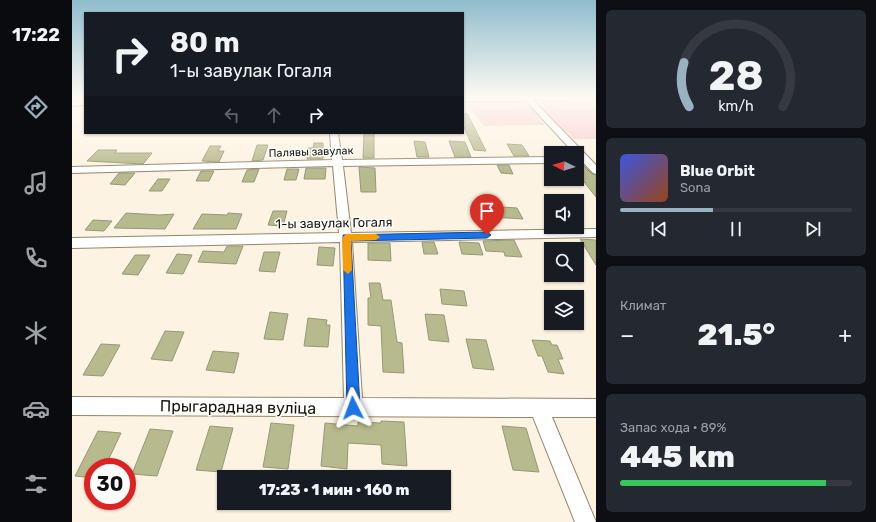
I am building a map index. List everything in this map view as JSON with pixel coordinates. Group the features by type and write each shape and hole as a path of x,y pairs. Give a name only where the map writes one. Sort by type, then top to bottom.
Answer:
{"street":[{"path":"548,122 569,146"},
{"path":"334,134 336,163 346,238 353,408"},
{"name":"Палявы завулак","path":"72,170 336,163 544,160"},
{"path":"584,162 596,171"},
{"name":"1-ы завулак Гогаля","path":"72,243 596,233"},
{"name":"Прыгарадная вуліца","path":"72,406 540,409 596,408"},
{"path":"540,409 586,522"}],"shaded area":[{"path":"481,122 543,122 545,125 484,126"},
{"path":"556,122 596,122 596,139 574,139"}],"building":[{"path":"464,122 472,122 486,151 474,150 464,127"},
{"path":"364,134 374,134 374,158 363,158"},
{"path":"414,141 425,142 429,157 417,157"},
{"path":"449,141 465,142 471,157 455,157"},
{"path":"314,143 323,143 323,159 307,159 308,148 313,148"},
{"path":"507,144 522,145 529,156 514,156"},
{"path":"257,145 268,145 263,160 252,161"},
{"path":"210,146 221,146 218,151 224,151 219,162 202,161"},
{"path":"98,150 117,150 115,153 152,153 143,164 87,161"},
{"path":"497,165 509,165 513,174 501,173"},
{"path":"584,166 592,174 596,175 596,197 584,182"},
{"path":"359,167 375,168 376,192 361,192"},
{"path":"306,168 326,168 325,179 304,179"},
{"path":"259,169 254,182 242,182 247,170"},
{"path":"287,169 299,169 296,180 284,180"},
{"path":"201,171 214,171 209,181 196,181"},
{"path":"119,173 135,173 125,185 110,184"},
{"path":"158,179 170,179 162,191 149,191"},
{"path":"486,206 517,208 523,219 490,217"},
{"path":"273,211 287,211 283,226 268,225"},
{"path":"126,213 160,215 174,214 165,229 114,228"},
{"path":"228,213 242,214 236,229 193,229 202,214 227,215"},
{"path":"93,220 112,221 104,231 85,230"},
{"path":"580,239 596,240 596,265 584,246 584,242 582,242"},
{"path":"514,240 522,257 505,256 504,252 486,251 483,241"},
{"path":"422,242 434,242 438,254 424,254"},
{"path":"459,242 479,243 483,255 462,254"},
{"path":"368,243 390,243 391,261 368,260"},
{"path":"227,246 243,246 236,264 198,262 203,251 224,252"},
{"path":"319,247 335,248 333,266 317,265"},
{"path":"264,252 280,252 275,272 259,271"},
{"path":"177,254 192,255 183,274 166,273"},
{"path":"135,255 150,255 138,275 122,274"},
{"path":"369,283 380,283 383,300 391,300 397,342 402,343 404,373 383,372 381,326 368,325 368,298 371,298"},
{"path":"440,289 464,291 467,306 442,304"},
{"path":"270,312 288,314 283,340 264,339"},
{"path":"425,314 444,315 449,342 429,340"},
{"path":"308,318 327,320 326,325 330,325 328,347 304,346"},
{"path":"165,331 184,332 172,361 151,359"},
{"path":"466,339 486,340 494,370 473,368"},
{"path":"532,340 550,341 552,345 557,345 563,359 558,359 564,374 548,372 542,356 538,356"},
{"path":"101,344 120,345 103,376 83,375"},
{"path":"213,351 239,353 234,373 206,370"},
{"path":"381,421 404,422 407,466 382,464 381,445 348,443 347,469 321,466 325,423 358,426 358,422 381,423"},
{"path":"271,423 294,425 288,469 263,467"},
{"path":"210,426 233,428 222,470 217,470 217,472 196,470"},
{"path":"502,426 526,428 539,472 513,470"},
{"path":"150,429 173,431 157,476 136,474 136,464"},
{"path":"98,431 121,433 109,458 84,458"},
{"path":"84,458 84,477 75,476"}],"slow traffic":[{"path":"348,270 346,238 376,237"}],"route":[{"path":"353,408 346,238 487,235"}]}
